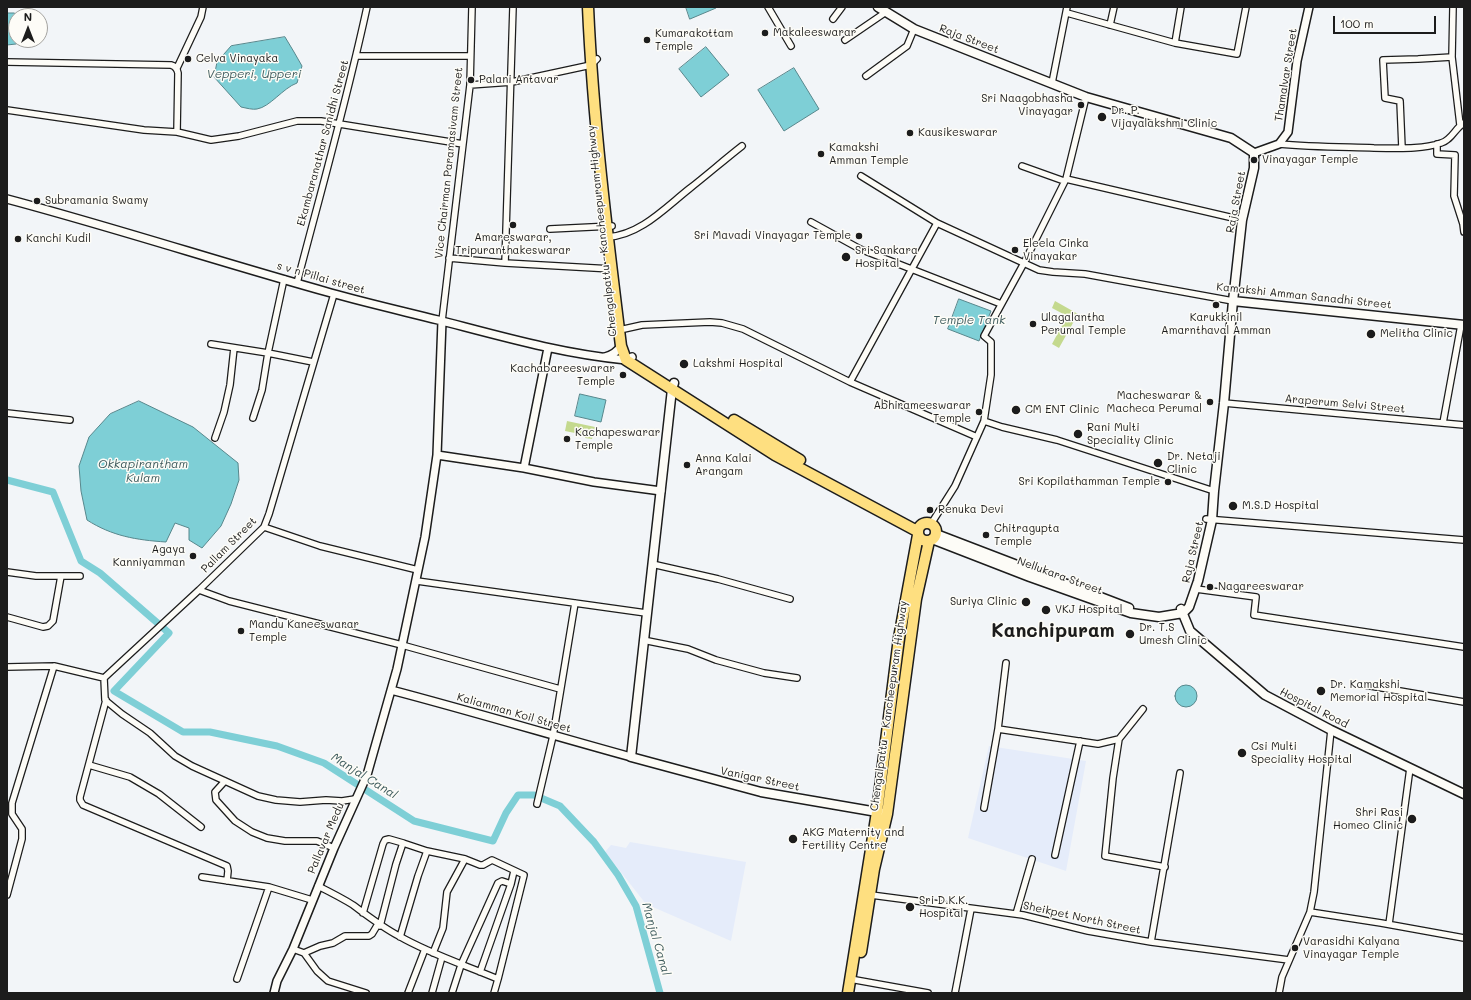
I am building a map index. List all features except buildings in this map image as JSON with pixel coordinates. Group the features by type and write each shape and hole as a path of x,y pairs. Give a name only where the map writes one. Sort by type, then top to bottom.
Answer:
{"highway":[{"path":"588,7 610,231 612,269 621,346 629,358 673,386 918,531 924,540 932,538 935,528 931,524 926,523 918,531 899,638 853,980 848,993"},
{"path":"592,7 594,62"},
{"name":"Chengalpattu - Kancheepuram Highway","path":"610,231 629,358"},
{"name":"Chengalpattu - Kancheepuram Highway","path":"855,993 853,980 871,895 874,869 887,814 916,599 932,538"}],"main road":[{"name":"Raja Street","path":"878,7 914,29 1086,97 1231,138 1254,153 1254,168 1242,220 1214,492 1196,589 1189,607 1182,611"},
{"name":"Kamakshi Amman Sanadhi Street","path":"1233,301 1462,325"},
{"path":"630,757 673,386"},
{"name":"Raja Street","path":"1182,611 1190,594 1209,520"},
{"name":"Nellukara Street","path":"932,538 1133,609 1164,612 1182,611"},
{"name":"Hospital Road","path":"1182,611 1190,631 1265,695 1331,730 1464,794"},
{"name":"Vanigar Street","path":"630,757 761,792 887,814"}],"street":[{"path":"177,132 177,68 201,16 203,7"},
{"name":"Ekambaranathar Sanidhi Street","path":"297,283 339,125 366,7"},
{"name":"Vice Chairman Paramasivam Street","path":"442,321 470,85 472,7"},
{"path":"505,263 512,82 513,7"},
{"path":"768,7 792,46"},
{"path":"833,19 842,7"},
{"path":"1110,25 1114,7"},
{"path":"1175,43 1181,7"},
{"path":"1052,83 1067,10 1110,25 1175,43 1237,54 1246,7"},
{"name":"Thamalvar Street","path":"1279,144 1288,132 1297,61 1309,7"},
{"path":"1254,153 1279,144 1317,147 1415,149 1443,143 1453,135 1462,124 1452,56 1453,7"},
{"path":"845,40 886,12"},
{"path":"866,76 907,46 914,29"},
{"path":"356,56 470,56"},
{"path":"1402,148 1400,101 1385,98 1383,60 1452,56"},
{"path":"7,62 171,65 177,68"},
{"path":"470,85 512,82 594,62"},
{"path":"931,524 956,486 984,421 991,375 991,342 984,336 1024,263 1065,180 1086,97"},
{"path":"7,110 144,130 177,132 196,137 218,140 297,121 321,121 463,144"},
{"path":"1437,144 1437,154 1455,155 1454,196 1464,232"},
{"path":"550,229 610,231 631,230 654,217 742,146"},
{"path":"1022,166 1065,180 1242,220"},
{"name":"Kamakshi Amman Sanadhi Street","path":"861,176 937,223 1039,270 1085,274 1233,301"},
{"name":"s v n Pillai street","path":"7,199 334,294 548,348 603,358 629,358"},
{"path":"811,222 860,250 1001,304"},
{"path":"850,382 937,223"},
{"path":"449,258 505,263 612,269"},
{"path":"253,418 262,390 268,353 284,279"},
{"name":"Pallam Street","path":"104,678 199,590 264,527 334,294"},
{"name":"Pallavar Medu","path":"274,993 277,981 293,949 334,848 367,775 391,690 417,581 437,455 442,321"},
{"path":"624,329 642,325 675,322 722,323 743,329 850,382 977,437"},
{"path":"1443,423 1462,325"},
{"path":"211,344 313,362"},
{"path":"603,358 612,356 621,346"},
{"path":"215,438 224,412 230,385 234,348"},
{"path":"524,468 548,348"},
{"name":"Araperum Selvi Street","path":"1224,403 1464,425"},
{"path":"7,413 70,420"},
{"path":"984,421 1002,427 1058,440 1214,492"},
{"path":"437,455 524,468 594,482 660,491"},
{"path":"1209,520 1464,540"},
{"path":"264,527 320,546 418,570"},
{"path":"652,564 718,579 790,599"},
{"path":"7,572 36,576 80,576"},
{"path":"7,617 43,627 48,626 53,621 61,576"},
{"path":"417,581 646,613"},
{"path":"1196,589 1256,597 1254,615 1464,647"},
{"path":"199,590 229,602 402,645 560,688"},
{"path":"537,804 553,736 575,603"},
{"path":"643,640 688,649 716,660 764,673 797,678"},
{"path":"984,808 998,729 1006,664"},
{"path":"7,666 54,666 104,678 106,700 80,800 83,806 226,866 228,871 227,881"},
{"path":"7,895 22,839 22,829 12,814 12,803 54,666"},
{"path":"1365,685 1464,702"},
{"name":"Kaliamman Koil Street","path":"391,690 630,757"},
{"path":"106,700 122,714 150,733 175,756 192,766 258,796 276,800 300,802 326,800 342,802 355,799"},
{"path":"1143,709 1119,739 1112,778 1105,856 1165,867"},
{"path":"998,729 1098,744 1119,739"},
{"path":"1279,993 1282,977 1310,912 1314,892 1331,730"},
{"path":"1055,854 1080,741"},
{"path":"89,765 130,777 159,794 202,827"},
{"path":"1389,924 1410,768"},
{"path":"1152,942 1180,773"},
{"path":"225,781 216,792 216,800 235,821 252,832 267,838 285,841 317,841 334,848"},
{"path":"363,913 383,844 389,839 427,851 465,859 480,865 492,860 524,875 525,877 494,993"},
{"path":"304,953 320,946 333,943 345,936 369,936 372,934 379,925 403,843"},
{"path":"400,937 427,851"},
{"path":"433,953 443,928 447,892 465,859"},
{"path":"1016,914 1032,859"},
{"path":"480,972 511,884 514,871"},
{"path":"202,877 269,887 312,900"},
{"path":"452,993 461,964 498,883 502,881 511,884"},
{"path":"318,886 335,895 379,925 400,937 442,957 498,979"},
{"path":"237,979 269,887"},
{"name":"Sheikpet North Street","path":"871,895 1016,914 1088,931 1152,942 1290,960"},
{"path":"955,993 971,909"},
{"path":"1310,912 1389,924 1464,938"},
{"path":"293,949 304,953 328,981 366,993"},
{"path":"408,993 425,949"},
{"path":"432,993 442,957"},
{"path":"853,980 928,993"}],"shaded area":[{"path":"989,746 1086,761 1066,871 968,838"},
{"path":"630,842 746,862 731,941 646,904 605,852 611,845 626,848"}],"green space":[{"path":"1055,301 1078,314 1059,348 1052,344 1067,316 1052,308"},
{"path":"567,421 595,427 592,439 585,438 585,435 565,431"}],"water":[{"path":"686,7 716,7 716,8 690,19"},
{"path":"7,13 8,13 8,45"},
{"name":"Vepperi, Upperi","path":"285,37 302,66 297,83 292,85 262,108 254,109 241,107 214,77 217,62 231,46"},
{"path":"706,47 729,75 701,97 679,69"},
{"path":"794,68 819,109 784,131 758,90"},
{"name":"Temple Tank","path":"959,299 991,311 979,341 948,329"},
{"path":"580,394 606,400 601,422 575,416"},
{"name":"Okkapirantham Kulam","path":"139,401 193,427 238,463 239,480 231,504 221,526 202,548 189,540 189,528 175,523 166,542 125,536 106,530 87,520 81,491 79,466 89,437 110,414"},
{"path":"1186,685 1190,686 1196,692 1196,700 1190,706 1186,707 1182,706 1176,700 1175,696 1176,692 1182,686"}],"waterway":[{"name":"Manjal Canal","path":"7,480 53,492 81,561 100,573 169,633 114,691 183,732 210,732 277,746 324,763 414,821 493,841 506,813 518,795 534,795 560,806 594,842 618,875 636,906 660,993"}],"place":[{"name":"Makaleeswarar","path":"765,33"},
{"name":"Kumarakottam Temple","path":"647,40"},
{"name":"Celva Vinayaka","path":"188,59"},
{"name":"Palani Antavar","path":"471,80"},
{"name":"Sri Naagobhasha Vinayagar","path":"1081,105"},
{"name":"Dr. P. Vijayalakshmi Clinic","path":"1102,117"},
{"name":"Kausikeswarar","path":"910,133"},
{"name":"Kamakshi Amman Temple","path":"821,154"},
{"name":"Vinayagar Temple","path":"1254,160"},
{"name":"Subramania Swamy","path":"37,201"},
{"name":"Amareswarar, Tripuranthakeswarar","path":"513,225"},
{"name":"Sri Mavadi Vinayagar Temple","path":"859,236"},
{"name":"Kanchi Kudil","path":"18,239"},
{"name":"Eleela Cinka Vinayakar","path":"1015,250"},
{"name":"Sri Sankara Hospital","path":"846,257"},
{"name":"Karukkinil Amarnthaval Amman","path":"1216,305"},
{"name":"Ulagalantha Perumal Temple","path":"1033,324"},
{"name":"Melitha Clinic","path":"1371,334"},
{"name":"Lakshmi Hospital","path":"684,364"},
{"name":"Kachabareeswarar Temple","path":"623,375"},
{"name":"Macheswarar & Macheca Perumal","path":"1210,402"},
{"name":"CM ENT Clinic","path":"1016,410"},
{"name":"Abhirameeswarar Temple","path":"979,412"},
{"name":"Rani Multi Speciality Clinic","path":"1078,434"},
{"name":"Kachapeswarar Temple","path":"567,439"},
{"name":"Dr. Netaji Clinic","path":"1158,463"},
{"name":"Anna Kalai Arangam","path":"687,465"},
{"name":"Sri Kopilathamman Temple","path":"1168,482"},
{"name":"M.S.D Hospital","path":"1233,506"},
{"name":"Renuka Devi","path":"930,510"},
{"name":"Chitragupta Temple","path":"986,535"},
{"name":"Agaya Kanniyamman","path":"193,556"},
{"name":"Nagareeswarar","path":"1210,587"},
{"name":"Suriya Clinic","path":"1026,602"},
{"name":"VKJ Hospital","path":"1046,610"},
{"name":"Mandu Kaneeswarar Temple","path":"241,631"},
{"name":"Dr. T.S Umesh Clinic","path":"1130,634"},
{"name":"Dr. Kamakshi Memorial Hospital","path":"1321,691"},
{"name":"Csi Multi Speciality Hospital","path":"1242,753"},
{"name":"Shri Rasi Homeo Clinic","path":"1412,819"},
{"name":"AKG Maternity and Fertility Centre","path":"793,839"},
{"name":"Sri D.K.K. Hospital","path":"910,907"},
{"name":"Varasidhi Kalyana Vinayagar Temple","path":"1295,948"}],"district":[{"name":"Kanchipuram","path":"1053,631"}]}
